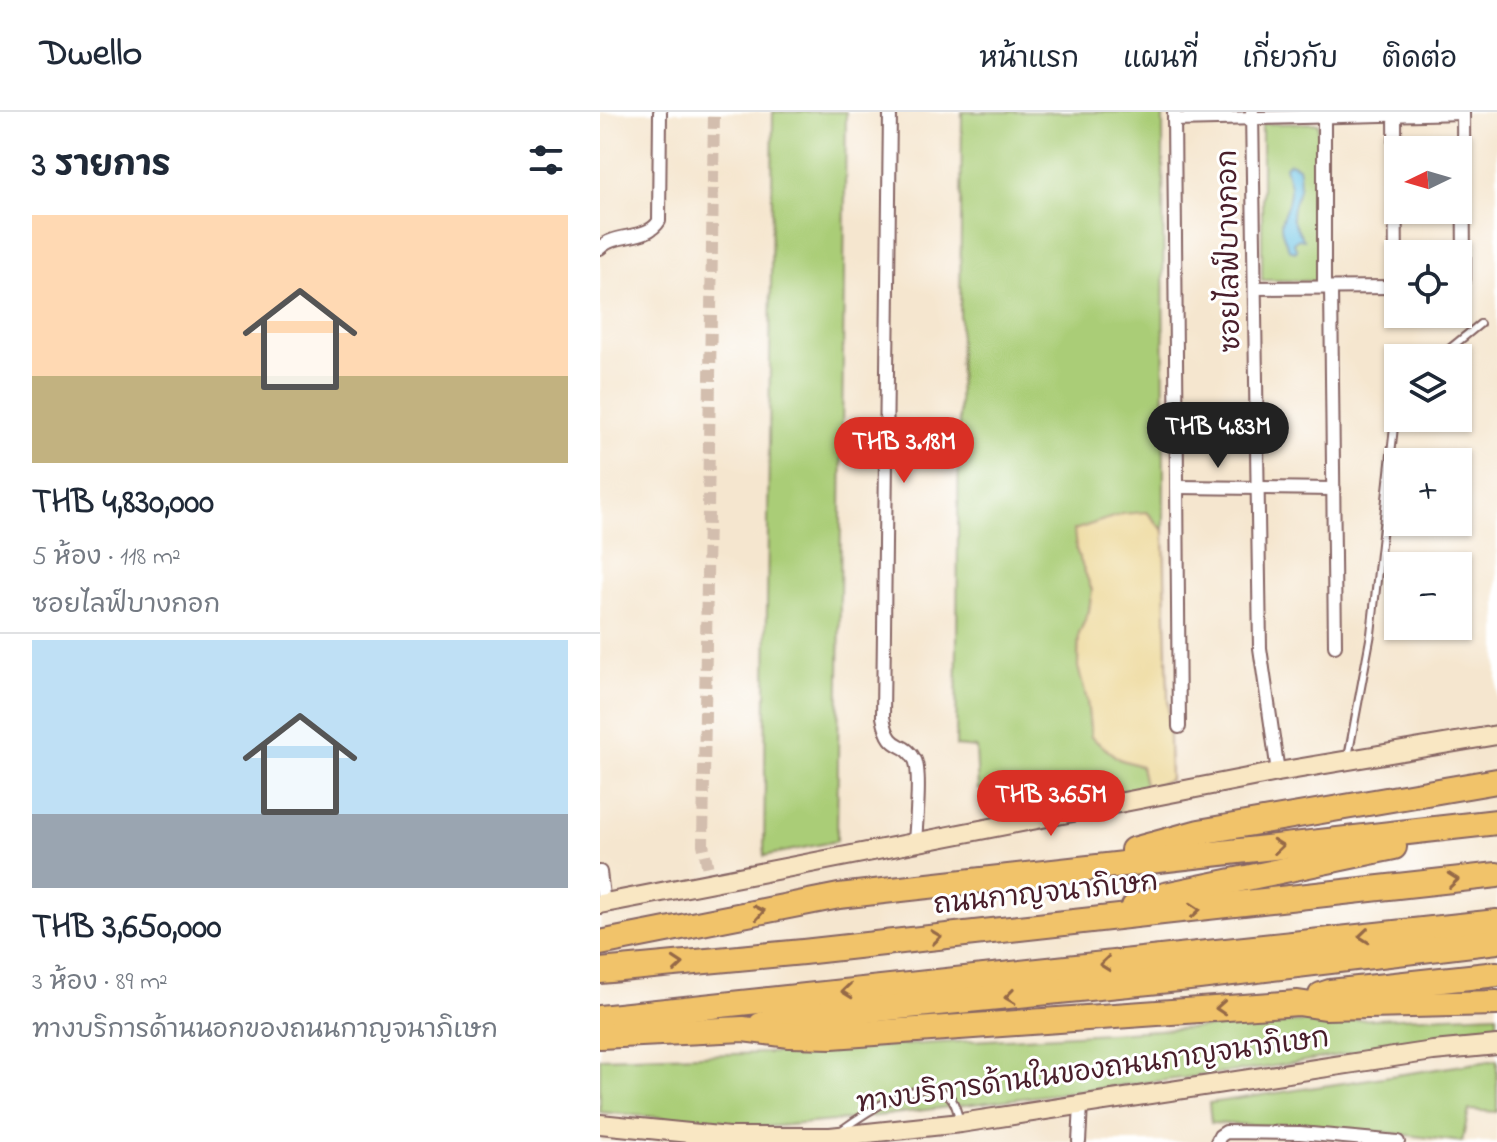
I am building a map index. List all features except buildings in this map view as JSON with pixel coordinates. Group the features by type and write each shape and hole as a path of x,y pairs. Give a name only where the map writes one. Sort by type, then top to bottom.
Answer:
{"highway":[{"path":"1062,869 1199,832 1497,781"},
{"path":"1392,799 1497,797"},
{"path":"600,943 839,896 1487,824"},
{"path":"1105,917 1165,895 1413,843 1487,824"},
{"name":"ถนนกาญจนาภิเษก","path":"600,971 803,952 1497,875"},
{"path":"600,1018 1497,922"},
{"path":"600,1036 743,1029 797,1017 1199,977 1497,941"},
{"path":"1298,1003 1330,992 1497,974"},
{"path":"743,1029 832,1036 1298,1003 1325,1007 1497,1003"}],"main road":[{"path":"602,904 1278,772 1497,735"},
{"name":"ทางบริการด้านในของถนนกาญจนาภิเษก","path":"600,1124 676,1137 762,1140 830,1137 961,1123 1433,1051 1497,1045"}],"street":[{"path":"600,248 609,241 651,231 659,221 660,112"},
{"path":"890,112 883,717 886,734 892,743 908,751 916,762 915,842"},
{"path":"1179,727 1174,116 1463,112 1464,240"},
{"path":"1395,113 1396,240"},
{"path":"1324,114 1335,646"},
{"name":"ซอยไลฟ์บางกอก","path":"1252,115 1260,648 1278,772"},
{"path":"1255,288 1384,287"},
{"path":"1177,487 1334,489"},
{"path":"600,872 602,904"},
{"path":"1079,1142 1081,1105"},
{"path":"1217,1142 1226,1132 1398,1142"}],"lane":[{"path":"1455,344 1480,324"},
{"path":"1348,760 1371,634 1393,432"},
{"path":"830,1137 870,1109 922,1090 947,1094 953,1100 961,1123"}],"green space":[{"path":"773,112 846,112 837,841 764,856"},
{"path":"962,112 1163,112 1164,531 1147,512 1076,549 1092,590 1089,611 1079,634 1078,666 1087,700 1091,737 1119,759 1141,766 1146,788 1010,813 1005,808 1000,788 978,790 976,748 956,746"},
{"path":"1318,123 1319,281 1262,280 1262,124"},
{"path":"1497,1014 1497,1033 1424,1041 1263,1068 845,1120 766,1127 600,1112 600,1058 767,1053 1277,1023"},
{"path":"1497,1060 1497,1112 1469,1110 1462,1142 1374,1131 1211,1123 1209,1103"}],"sand":[{"path":"1147,512 1164,531 1170,780 1146,788 1141,766 1119,759 1091,737 1087,700 1078,667 1079,634 1089,611 1092,590 1076,549 1074,530 1122,514"}],"water":[{"path":"1290,163 1298,167 1300,176 1292,219 1304,240 1298,239 1293,243 1295,252 1289,249 1281,224 1290,192 1285,166"}],"tunnel":[{"path":"711,884 703,844 714,112"}]}
